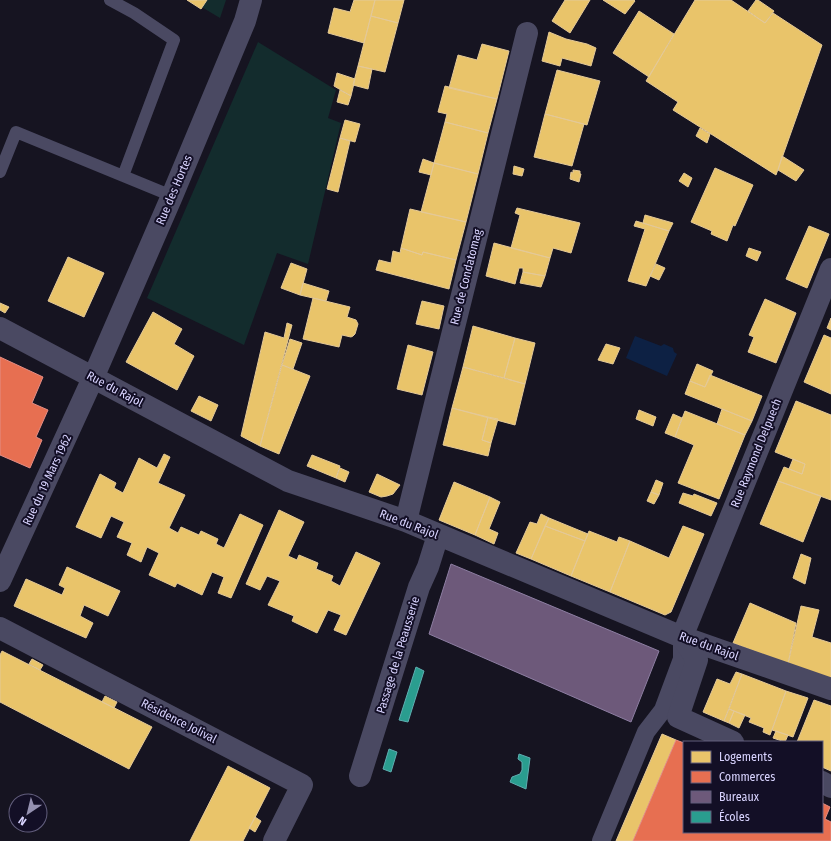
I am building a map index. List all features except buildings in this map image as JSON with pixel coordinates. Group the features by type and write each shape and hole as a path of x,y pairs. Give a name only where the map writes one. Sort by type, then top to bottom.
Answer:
{"street":[{"name":"Rue des Hortes","path":"93,378 172,196 245,21 252,0"},
{"name":"Rue de Condatomag","path":"406,521 527,33"},
{"name":"Rue Raymond Delpuech","path":"682,637 831,269"},
{"name":"Rue du Rajol","path":"0,328 288,481 406,521 682,637 831,690"},
{"name":"Rue du 19 Mars 1962","path":"0,581 93,378"},
{"name":"Passage de la Peausserie","path":"360,776 419,587 428,567 438,535"},
{"name":"Résidence Jolival","path":"0,628 302,785 274,841"},
{"path":"682,637 697,660 678,717 731,741"},
{"path":"601,841 646,732 663,710 682,659 682,637"}],"lane":[{"path":"110,0 134,12 174,40 123,176"},
{"path":"0,172 16,132 172,196"}],"green space":[{"path":"190,0 226,0 220,18"},
{"path":"258,42 336,90 328,118 341,123 308,264 277,253 244,345 147,298"}],"water":[{"path":"635,336 661,346 664,344 673,348 674,352 677,354 667,376 626,358"}]}
